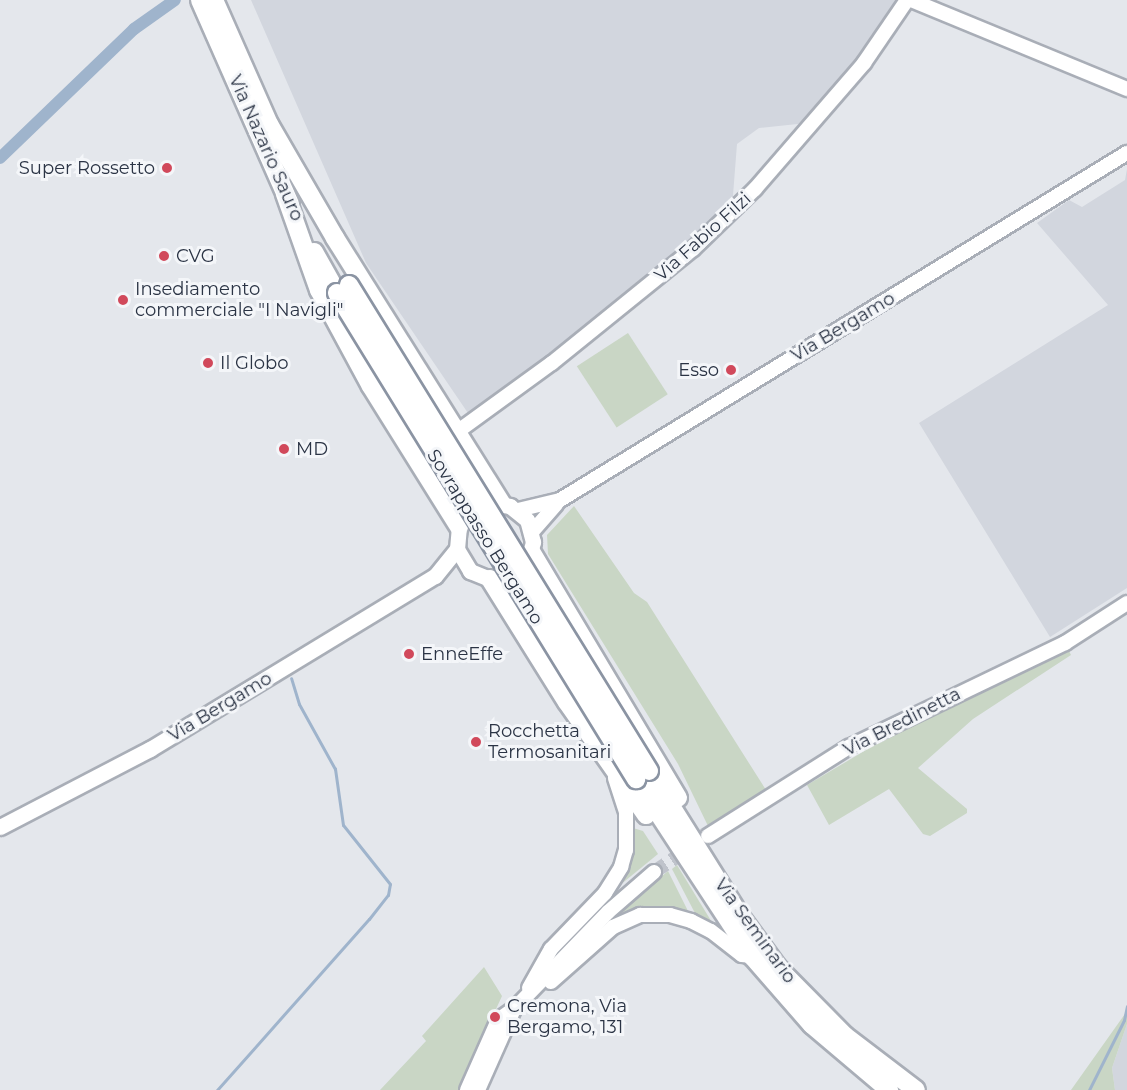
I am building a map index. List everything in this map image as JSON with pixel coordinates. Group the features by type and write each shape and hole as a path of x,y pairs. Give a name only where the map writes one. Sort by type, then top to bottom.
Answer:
{"highway":[{"name":"Via Nazario Sauro","path":"200,0 285,194 343,289"},
{"name":"Via Nazario Sauro","path":"214,0 343,289"},
{"path":"268,124 335,238 458,432 510,507"},
{"path":"285,194 319,290 371,386 459,527"},
{"name":"Sovrappasso Bergamo","path":"343,289 642,775"},
{"path":"532,552 657,758 704,873"},
{"path":"490,579 611,768 704,873"},
{"path":"522,630 527,614 539,603 555,599 563,603"},
{"name":"Via Seminario","path":"642,775 704,873 752,956 812,1025 889,1090"},
{"name":"Via Seminario","path":"704,873 799,991 871,1058 916,1090"}],"main road":[{"name":"Via Bergamo","path":"459,527 481,505 510,507"},
{"path":"490,579 520,570 532,552 532,532 510,507"},
{"path":"459,527 457,549 470,571"},
{"name":"Via Bergamo","path":"0,827 150,750 435,576 457,549"},
{"name":"Via Bergamo","path":"435,576 470,571 490,579"}],"street":[{"path":"909,0 1127,89"},
{"name":"Via Fabio Filzi","path":"417,459 552,363 693,249 755,189 856,72 909,0"},
{"name":"Via Bergamo","path":"532,532 560,500 1127,153"},
{"name":"Via Bergamo","path":"510,507 560,500"},
{"name":"Via Bredinetta","path":"708,837 886,727 1065,643 1127,603"},
{"path":"526,996 537,967 604,894 621,867 626,850 626,812 611,768"},
{"path":"467,1090 498,1020 514,1009 608,912 654,872"},
{"path":"526,996 551,982 613,927 640,915 670,915 691,921 711,931 742,955 752,956"},
{"path":"478,1090 514,1009"}],"shaded area":[{"path":"251,0 902,0 855,66 807,123 759,128 737,144 732,208 674,260 472,419 366,263"},
{"path":"1127,169 1127,588 1050,637 919,423 1108,305 1037,223 1069,200 1082,207 1125,180"},
{"path":"1127,1024 1127,1090 1115,1090 1112,1068"}],"green space":[{"path":"628,333 668,394 617,427 577,366"},
{"path":"574,506 634,593 647,602 766,790 708,826 678,764 548,554 547,535"},
{"path":"1069,651 1071,655 973,719 918,768 967,809 967,813 930,836 923,834 889,789 829,825 807,785 898,731"},
{"path":"633,828 643,831 658,854 609,894"},
{"path":"677,865 713,924 697,917 672,869"},
{"path":"668,871 690,915 669,909 637,909 605,924"},
{"path":"484,967 502,996 459,1090 380,1090 426,1041 422,1036"},
{"path":"1127,1011 1127,1024 1112,1068 1115,1090 1071,1090"}],"waterway":[{"path":"0,158 134,29 175,0"},
{"path":"217,1090 369,919 388,895 390,884 343,825 335,769 299,704 291,678"},
{"path":"1089,1090 1124,1020 1127,1006"}],"tunnel":[{"path":"654,872 690,848"}],"place":[{"name":"Super Rossetto","path":"167,168"},
{"name":"CVG","path":"164,256"},
{"name":"Insediamento commerciale \"I Navigli\"","path":"123,300"},
{"name":"Il Globo","path":"208,363"},
{"name":"Esso","path":"731,370"},
{"name":"MD","path":"284,449"},
{"name":"EnneEffe","path":"409,654"},
{"name":"Rocchetta Termosanitari","path":"476,742"},
{"name":"Cremona, Via Bergamo, 131","path":"495,1017"}]}
